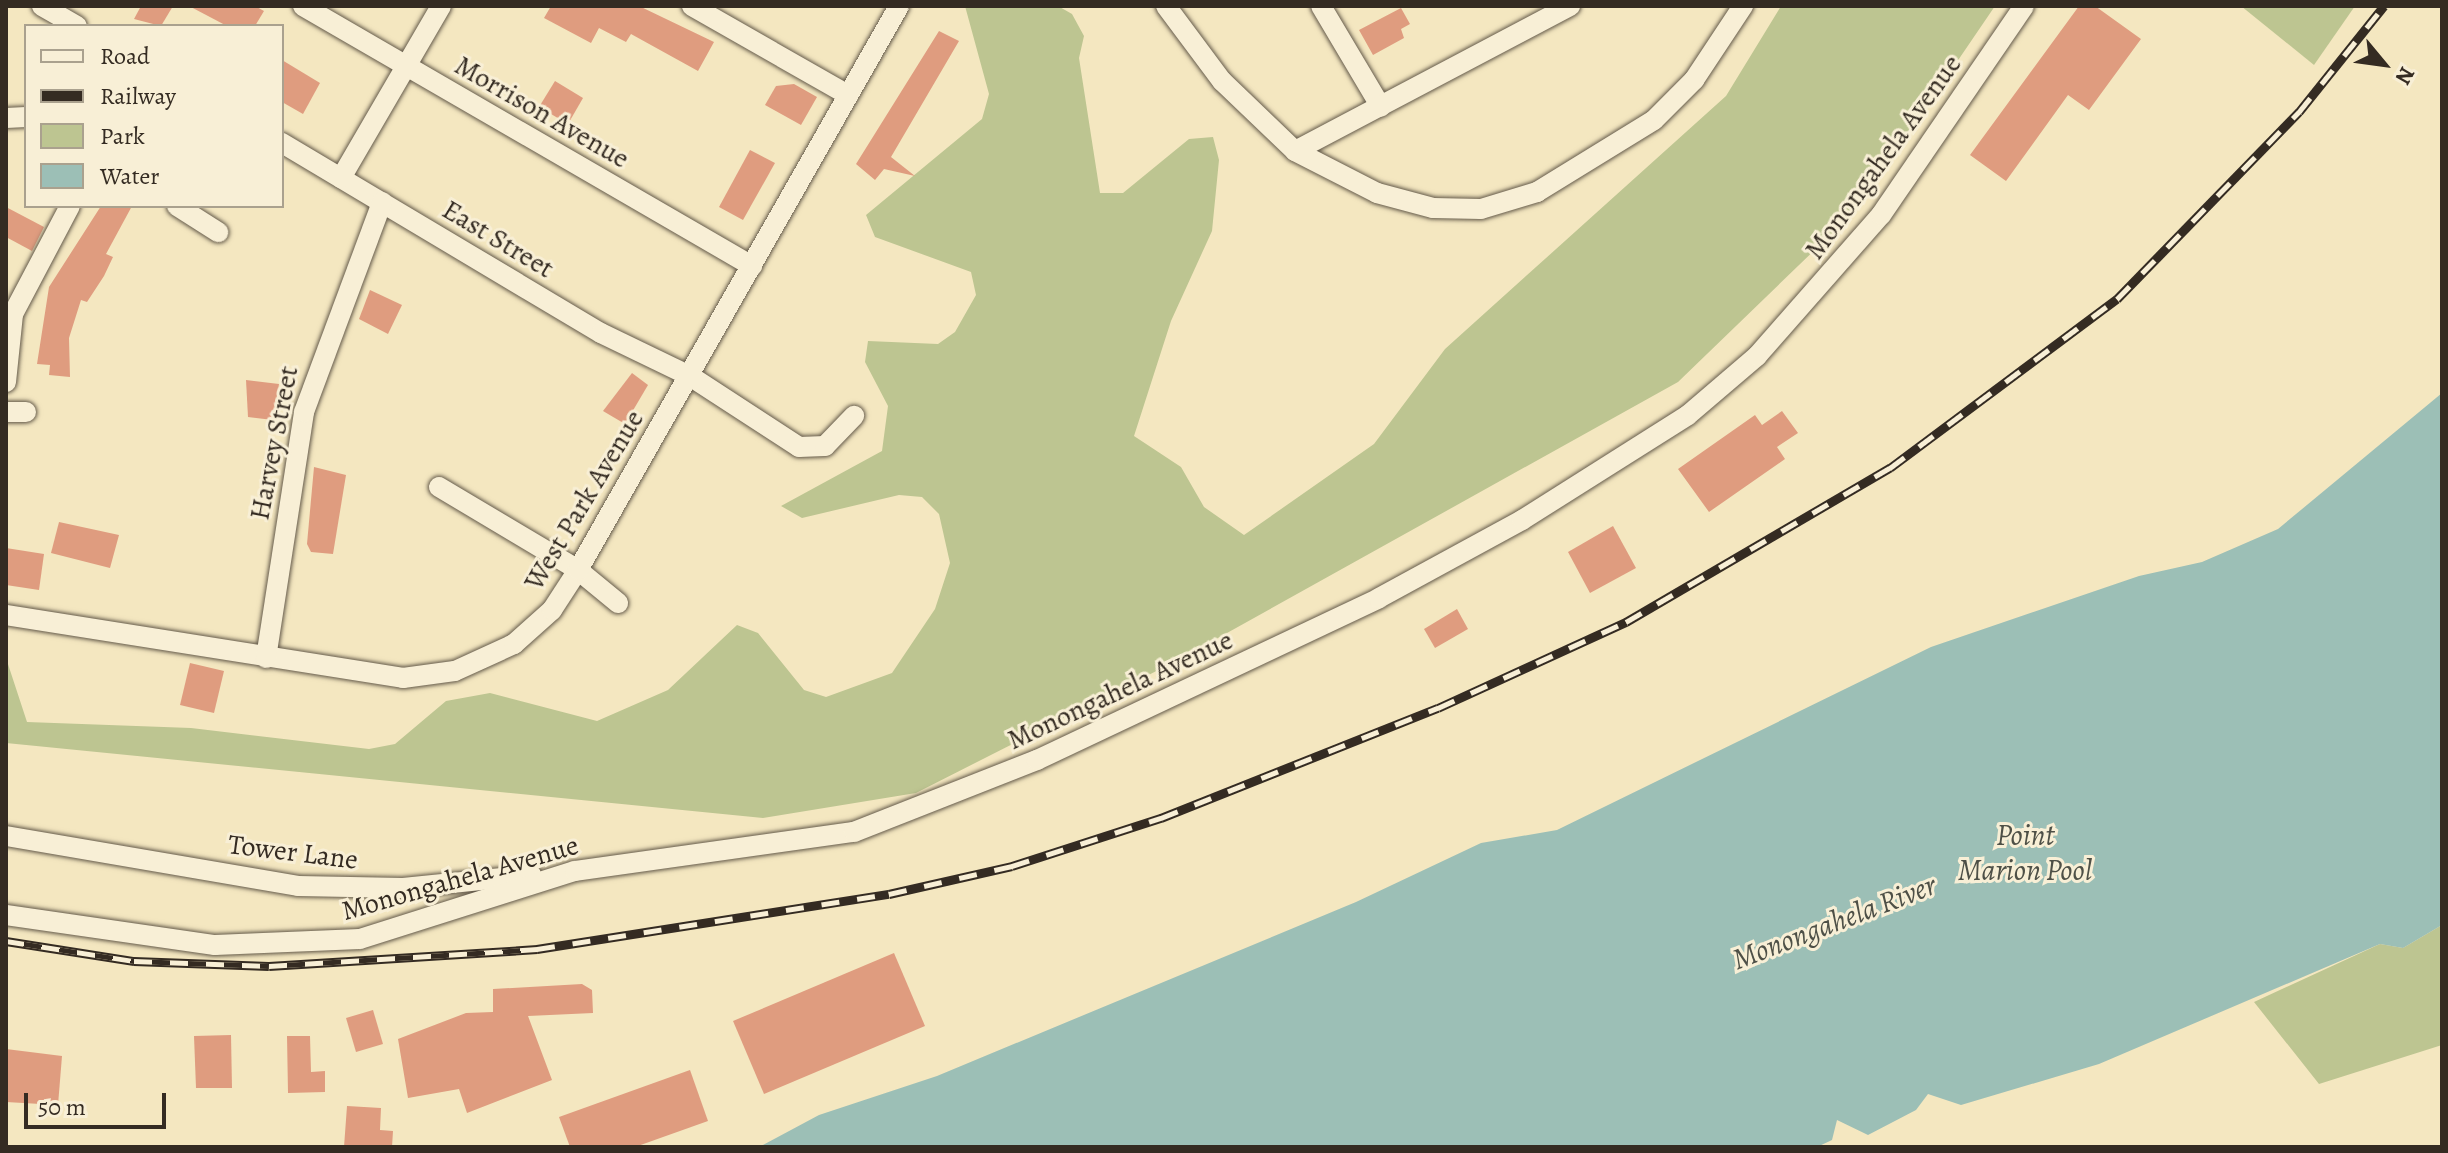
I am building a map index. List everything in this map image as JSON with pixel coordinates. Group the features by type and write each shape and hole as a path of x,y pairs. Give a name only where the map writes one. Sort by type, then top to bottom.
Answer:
{"street":[{"path":"42,6 74,24"},
{"name":"Morrison Avenue","path":"303,6 752,266"},
{"path":"341,178 441,6"},
{"path":"692,6 848,95"},
{"name":"West Park Avenue","path":"6,615 403,678 455,671 514,644 552,610 578,570 899,6"},
{"path":"1166,6 1222,81 1295,151 1377,193 1433,208 1481,209 1537,192 1654,120 1694,80 1743,6"},
{"path":"1321,6 1381,107"},
{"path":"1295,151 1381,107 1527,14 1570,6"},
{"name":"Monongahela Avenue","path":"6,915 215,945 304,947 360,939 575,871 775,848 935,804 1204,684 1534,513 1688,415 1757,356 1881,215 2024,6"},
{"name":"East Street","path":"284,144 601,333 690,376 799,447 825,446 854,416"},
{"name":"Harvey Street","path":"266,658 304,412 382,202"},
{"path":"6,382 13,314 69,208"},
{"path":"180,208 218,232"},
{"path":"439,487 578,570 618,603"},
{"name":"Tower Lane","path":"6,836 341,889 575,871"}],"green space":[{"path":"965,6 1058,6 1072,14 1084,36 1079,58 1100,193 1123,193 1189,139 1213,137 1219,160 1212,231 1171,321 1134,436 1181,467 1204,507 1244,535 1374,444 1445,349 1726,96 1781,6 1995,6 1856,210 1678,382 1182,658 916,793 763,818 6,743 6,658 27,722 191,728 369,749 395,744 446,701 490,693 597,721 668,690 737,625 758,633 804,690 826,697 892,673 935,609 950,563 939,514 922,497 899,495 802,518 781,506 882,451 888,406 865,362 868,341 938,344 955,332 976,295 971,272 875,237 866,215 982,119 989,94"},
{"path":"2241,6 2355,6 2314,65"},
{"path":"2442,925 2442,1045 2319,1084 2254,1002 2380,944 2403,948"}],"water":[{"name":"Point Marion Pool","path":"2442,393 2442,925 2403,948 2380,944 2099,1064 1961,1105 1928,1094 1916,1110 1868,1135 1837,1120 1832,1140 1817,1147 759,1147 819,1115 937,1076 1356,902 1481,843 1557,830 1931,647 2139,576 2202,562 2278,529"}],"building":[{"path":"141,6 173,6 162,24 134,19"},
{"path":"189,6 255,6 264,11 256,24 223,24"},
{"path":"551,6 639,6 714,42 698,71 631,34 626,42 599,28 591,43 544,18"},
{"path":"2079,6 2095,6 2141,39 2089,110 2068,95 2006,181 1970,155"},
{"path":"1401,8 1410,24 1401,29 1404,38 1373,55 1359,30"},
{"path":"939,31 959,41 891,157 915,176 884,169 875,180 856,164"},
{"path":"284,61 320,83 303,114 284,103"},
{"path":"555,81 583,98 568,124 539,107"},
{"path":"794,84 817,97 801,125 765,105 776,86"},
{"path":"750,150 775,163 743,220 719,207"},
{"path":"6,207 44,227 32,251 6,237"},
{"path":"100,208 131,208 106,254 113,257 104,276 87,302 81,300 69,338 70,377 49,375 50,365 37,364 49,287"},
{"path":"370,290 402,305 388,334 359,319"},
{"path":"632,373 648,385 625,424 603,411"},
{"path":"246,380 279,384 273,420 248,417"},
{"path":"1782,411 1798,433 1777,447 1785,459 1709,512 1678,469 1755,415 1762,425"},
{"path":"314,467 346,475 333,554 311,552 307,544"},
{"path":"59,522 119,535 110,568 51,553"},
{"path":"1613,526 1636,568 1590,593 1568,552"},
{"path":"6,548 44,554 39,590 6,585"},
{"path":"1457,609 1468,629 1435,648 1424,629"},
{"path":"190,663 224,671 214,713 180,705"},
{"path":"894,953 925,1026 764,1094 733,1021"},
{"path":"582,984 592,990 593,1013 528,1016 552,1080 467,1113 459,1089 408,1098 398,1039 466,1013 493,1012 493,989"},
{"path":"373,1010 383,1044 356,1052 346,1018"},
{"path":"231,1035 232,1088 196,1088 194,1036"},
{"path":"287,1036 310,1036 311,1072 325,1071 325,1092 288,1093"},
{"path":"6,1049 62,1056 58,1105 6,1102"},
{"path":"690,1070 708,1121 635,1147 570,1147 559,1117"},
{"path":"347,1106 381,1108 380,1130 393,1131 392,1147 344,1147"}],"railway":[{"path":"6,941 134,961 269,966 537,949 889,894 1012,866 1161,818 1438,708 1626,622 1890,468 2117,299 2299,112 2384,6"}],"water label":[{"name":"Monongahela River","path":"1834,922"}]}
